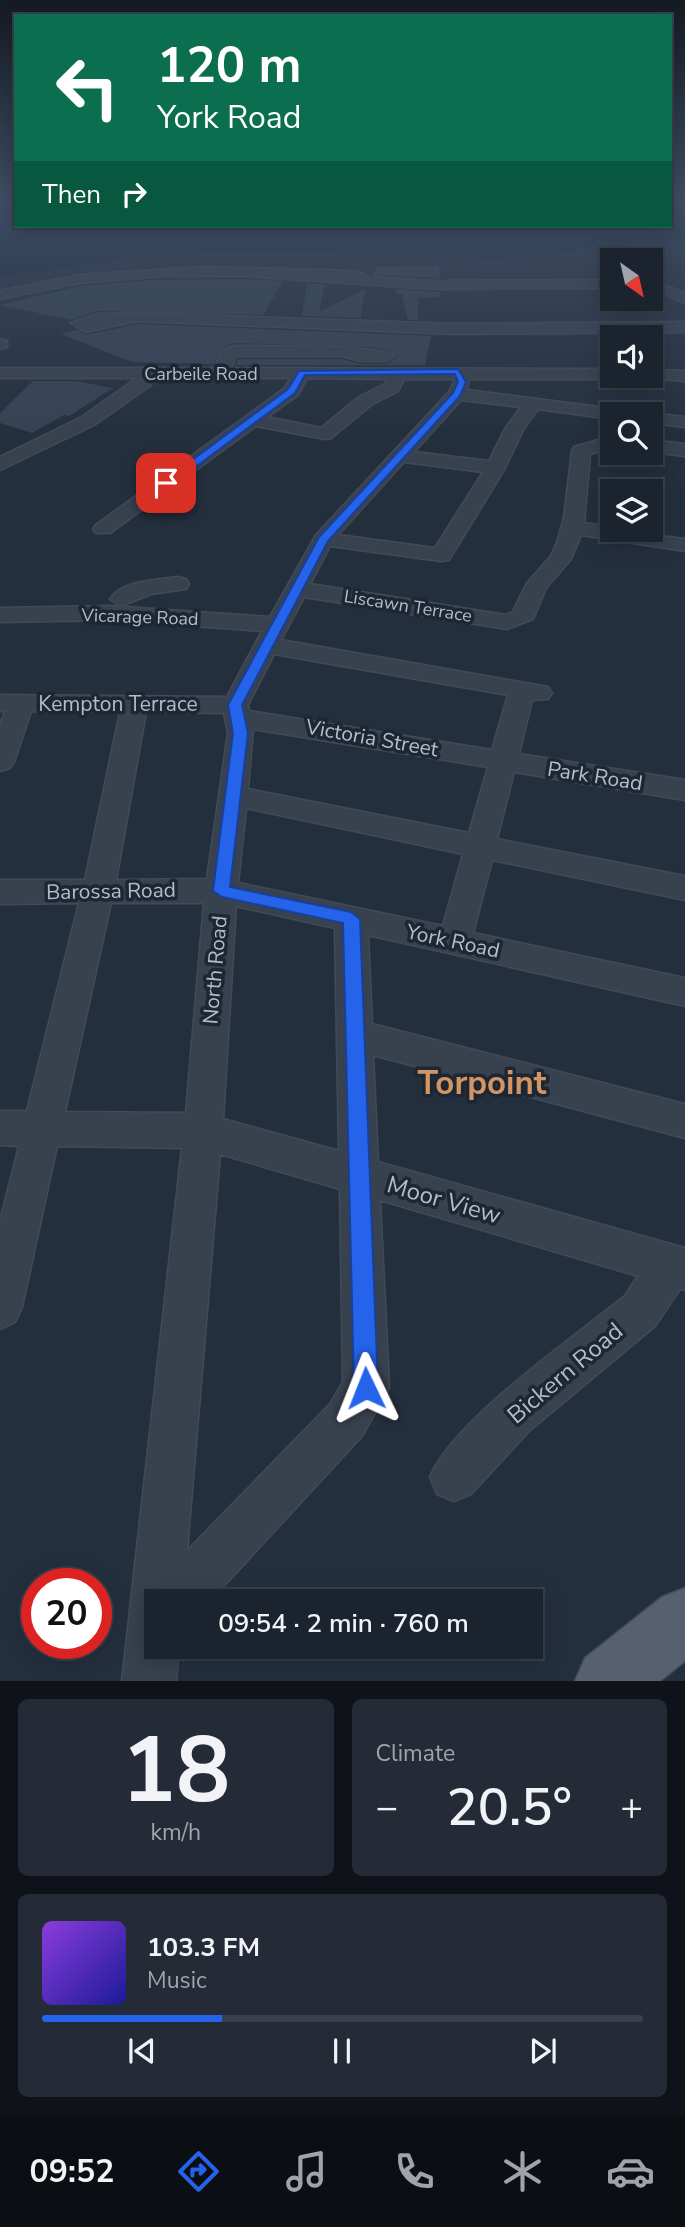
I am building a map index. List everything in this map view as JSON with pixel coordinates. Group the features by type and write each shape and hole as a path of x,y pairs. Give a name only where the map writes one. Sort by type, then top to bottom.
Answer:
{"main road":[{"path":"608,1681 681,1630"}],"street":[{"path":"0,295 58,281 83,278"},
{"path":"336,278 408,284 430,279 600,284"},
{"path":"393,278 408,284"},
{"path":"337,293 351,280"},
{"path":"663,287 685,299"},
{"path":"137,317 327,318 454,329 685,327"},
{"path":"222,374 227,354 234,351 343,351 402,364 393,387 365,401 325,434 253,420"},
{"name":"Carbeile Road","path":"0,373 302,373 402,364 460,367 603,389"},
{"path":"460,367 462,382 457,394 533,404 603,389"},
{"path":"103,529 292,391 302,373"},
{"path":"0,464 88,421 145,381 146,374"},
{"path":"663,375 685,376"},
{"name":"North Road","path":"157,1589 203,1131 222,891 241,733 237,711 323,539 457,394"},
{"path":"323,539 441,555 495,468 514,429 533,404"},
{"path":"663,419 685,422"},
{"path":"600,446 581,452 571,527 685,545"},
{"path":"663,447 685,450"},
{"path":"400,456 495,468"},
{"name":"Liscawn Terrace","path":"296,589 506,621 519,619 527,614 541,577 563,555 571,527"},
{"path":"65,591 66,595 75,598 116,606 146,588 178,584"},
{"name":"Vicarage Road","path":"2,620 116,606 273,635 531,692 505,761"},
{"path":"0,762 10,703"},
{"name":"Kempton Terrace","path":"10,703 135,704 237,711"},
{"path":"0,1307 98,891 135,704"},
{"name":"Victoria Street","path":"237,711 505,761"},
{"path":"455,941 505,761"},
{"name":"Park Road","path":"505,761 685,790"},
{"path":"233,796 685,888"},
{"name":"Barossa Road","path":"0,892 222,891"},
{"name":"York Road","path":"222,891 685,992"},
{"path":"178,1589 202,1572 346,1420 366,1388 351,919"},
{"path":"354,1035 685,1121"},
{"name":"Moor View","path":"0,1128 203,1131 678,1267"},
{"name":"Bickern Road","path":"454,1477 514,1413 640,1311 678,1267"},
{"name":"North Road","path":"149,1681 151,1659"}],"building":[{"path":"150,280 283,281 263,315 98,311 71,320 0,305 80,286"},
{"path":"307,284 325,284 319,312 365,289 361,318 302,316"},
{"path":"395,289 440,292 440,297 418,298 418,320 408,320 402,294 398,294"},
{"path":"137,324 431,336 425,365 235,365 238,359 342,359 360,364 387,364 398,357 387,350 368,347 234,343 220,349 214,364 132,362 61,334 77,330 86,335"},
{"path":"33,381 76,381 113,388 69,416 64,415 32,433 0,423 0,413"}],"district":[{"name":"Torpoint","path":"482,1082"}],"route":[{"path":"166,483 292,391 302,373 458,372 462,382 457,394 323,539 235,705 241,733 222,891 351,919 366,1388"}]}
